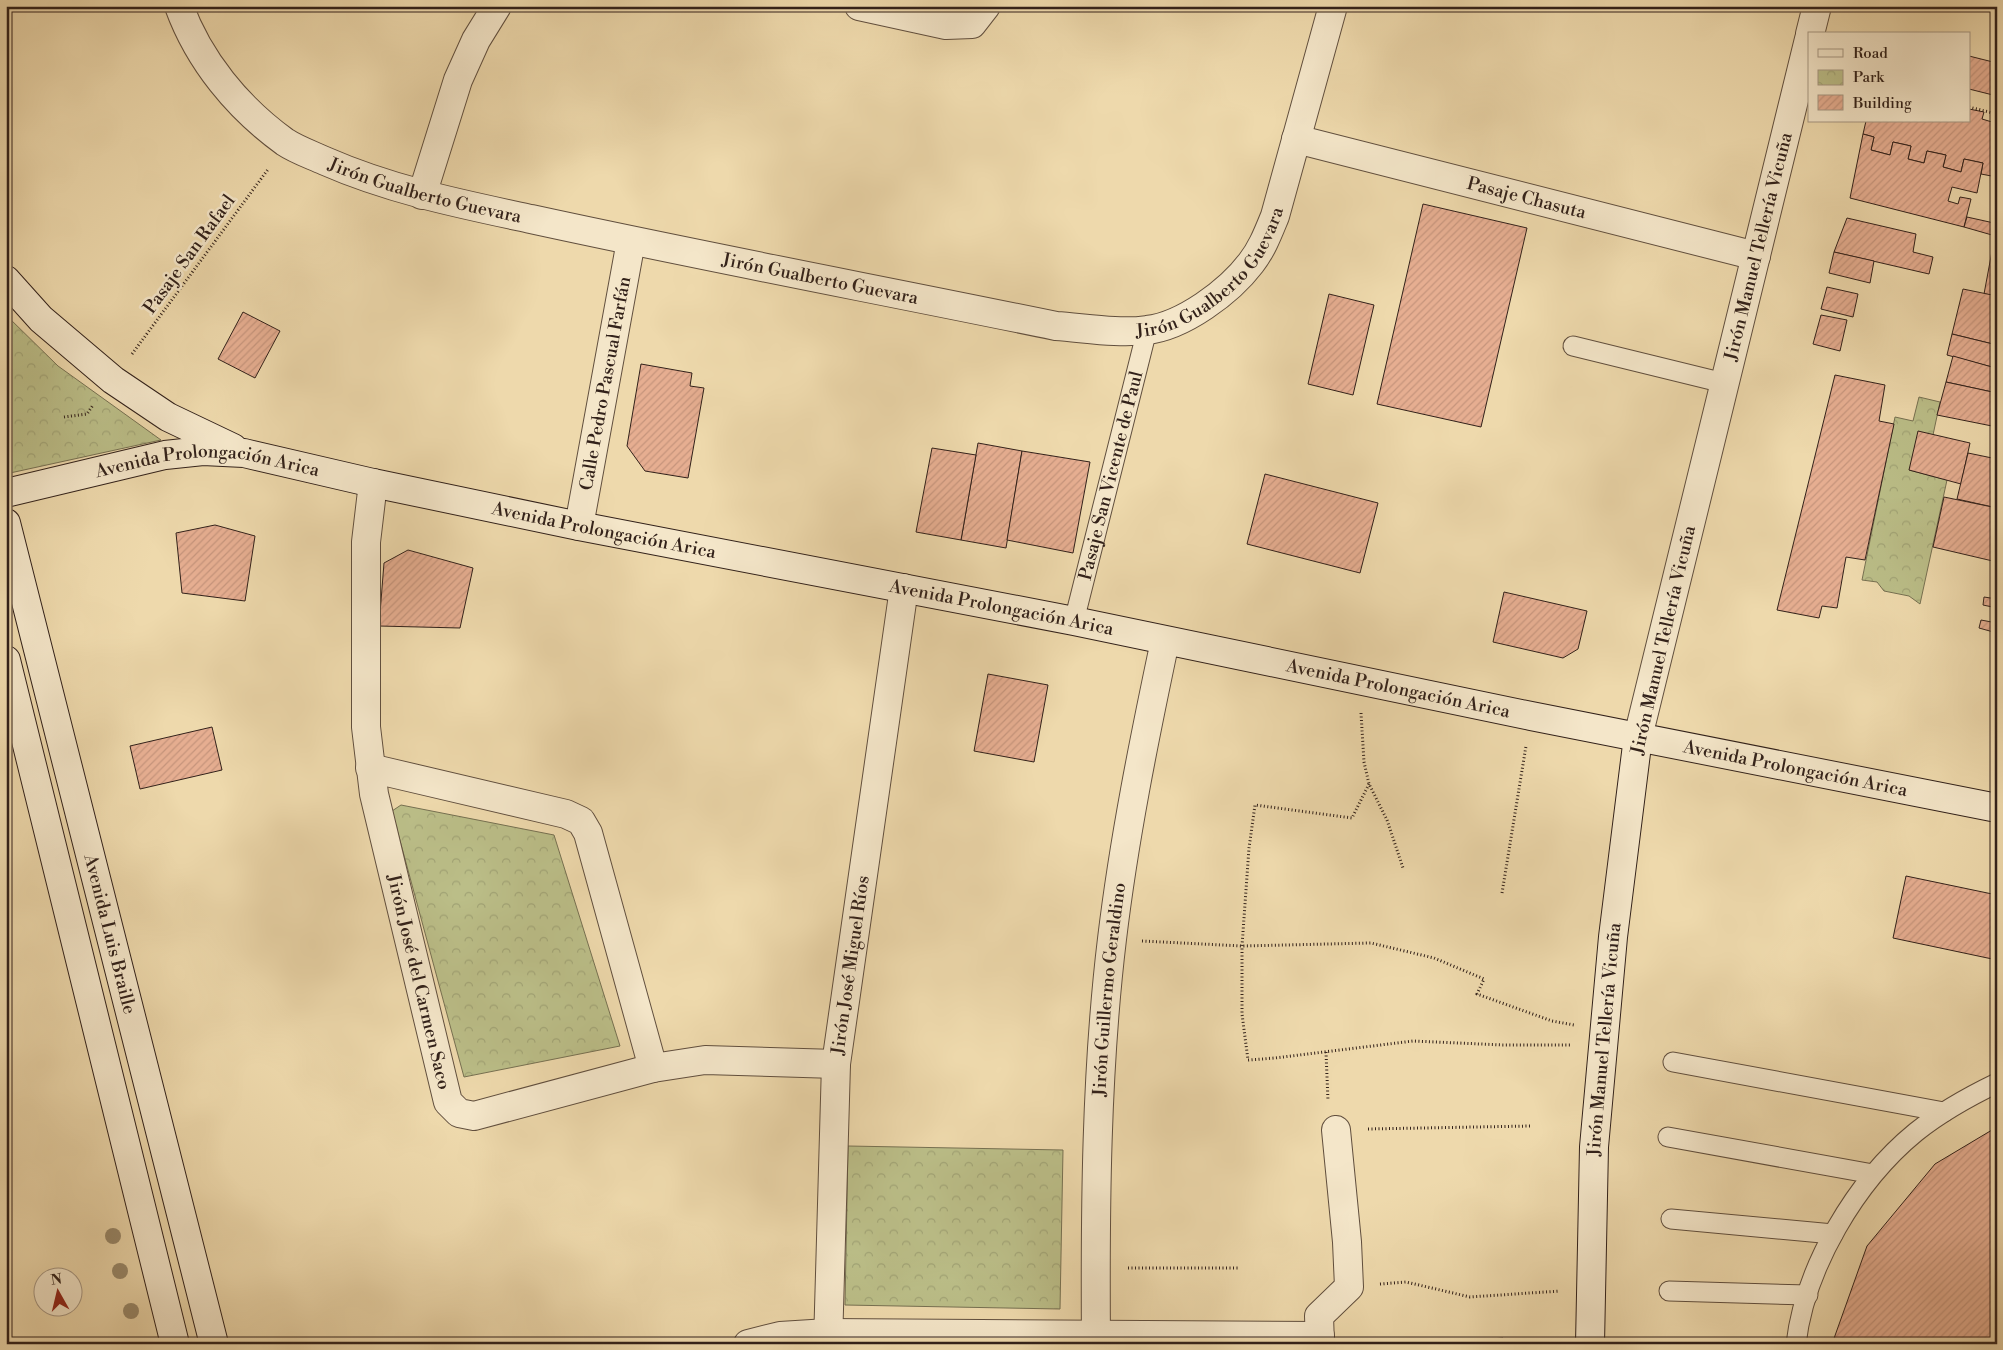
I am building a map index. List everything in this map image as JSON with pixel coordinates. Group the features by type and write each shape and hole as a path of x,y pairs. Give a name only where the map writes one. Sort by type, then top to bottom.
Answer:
{"street":[{"name":"Jirón Gualberto Guevara","path":"179,6 187,30 213,72 247,108 287,143 336,166 388,185 422,195 631,241 1056,326 1103,330 1147,330 1174,323 1226,290 1250,264 1264,242 1275,216 1333,6"},
{"path":"422,195 458,80 476,40 497,6"},
{"path":"859,6 946,25 972,24 986,6"},
{"path":"1810,32 1817,6"},
{"name":"Jirón Manuel Tellería Vicuña","path":"1590,1344 1594,1147 1614,927 1638,737 1808,43"},
{"name":"Pasaje Chasuta","path":"1296,138 1756,256"},
{"name":"Calle Pedro Pascual Farfán","path":"580,526 631,241"},
{"path":"6,280 41,319 113,380 168,417 244,453"},
{"name":"Avenida Prolongación Arica","path":"6,493 165,455 204,450 244,453 373,484 580,526 1074,621 1531,716 1995,802"},
{"name":"Jirón José del Carmen Saco","path":"373,484 366,542 366,727 370,768 374,794 448,1102 458,1113 474,1116 653,1068 705,1060 836,1064"},
{"name":"Avenida Luis Braille","path":"6,523 10,552 214,1344"},
{"name":"Jirón José Miguel Ríos","path":"828,1339 836,1064 904,588"},
{"name":"Jirón Guillermo Geraldino","path":"1096,1340 1099,1103 1112,940 1134,789 1164,641"},
{"name":"Avenida Luis Braille","path":"6,660 175,1344"},
{"path":"370,768 566,814 581,821 588,834 653,1068"},
{"path":"748,1344 780,1336 828,1339 1320,1340 1319,1316 1349,1286 1347,1242 1336,1130"}],"lane":[{"name":"Pasaje San Vicente de Paul","path":"1074,621 1147,330"},
{"path":"1573,346 1724,383"},
{"path":"1673,1062 1944,1112"},
{"path":"1796,1344 1797,1330 1814,1274 1840,1222 1873,1174 1915,1133 1962,1099 1997,1083"},
{"path":"1668,1137 1873,1174"},
{"path":"1671,1219 1834,1234"},
{"path":"1669,1291 1808,1295"}],"path":[{"path":"1970,107 1997,114"},
{"name":"Pasaje San Rafael","path":"113,380 287,143"},
{"path":"1359,680 1364,762 1369,784 1387,820 1403,868"},
{"path":"1502,893 1531,716"},
{"path":"1369,784 1352,818 1255,806 1249,848 1242,946 1242,1014 1248,1060 1413,1040 1503,1045 1603,1037"},
{"path":"1112,940 1242,946 1371,943 1434,958 1484,979 1477,994 1603,1037"},
{"path":"1336,1130 1530,1126"},
{"path":"1096,1268 1240,1268"},
{"path":"1349,1286 1406,1282 1470,1296 1590,1289"}],"green space":[{"path":"6,315 58,366 161,440 10,473 6,455"},
{"path":"1919,397 1940,402 1933,435 1909,470 1947,480 1920,604 1909,596 1884,591 1877,582 1862,580 1895,417 1913,421"},
{"path":"401,805 554,835 620,1046 464,1077 392,811"},
{"path":"848,1146 1063,1150 1060,1309 845,1305"}],"building":[{"path":"1970,56 1997,63 1997,96 1970,89"},
{"path":"1970,109 1984,112 1982,119 1992,122 1993,115 1997,116 1997,177 1981,174 1983,163 1964,159 1961,172 1943,167 1946,155 1927,151 1924,163 1908,159 1911,146 1893,142 1890,155 1871,150 1874,137 1863,134 1866,122 1970,122"},
{"path":"1863,134 1874,137 1871,150 1890,155 1893,142 1911,146 1908,159 1924,163 1927,151 1946,155 1943,167 1961,172 1964,159 1983,163 1977,193 1952,187 1948,201 1958,204 1960,197 1971,199 1964,227 1850,198"},
{"path":"1423,204 1527,228 1481,427 1377,404"},
{"path":"1967,217 1994,223 1992,235 1964,227"},
{"path":"1847,218 1916,234 1913,252 1933,257 1929,274 1834,252"},
{"path":"1995,235 1997,235 1997,296 1984,294"},
{"path":"1834,252 1874,261 1870,283 1829,273"},
{"path":"1827,287 1858,294 1853,317 1821,309"},
{"path":"1963,289 1997,296 1997,345 1952,334"},
{"path":"1329,294 1374,305 1353,395 1308,384"},
{"path":"243,312 280,331 255,378 218,359"},
{"path":"1821,315 1847,320 1840,351 1813,344"},
{"path":"1952,334 1997,345 1992,367 1947,355"},
{"path":"1995,354 1997,355 1997,393 1946,382 1953,356 1992,367"},
{"path":"641,364 692,373 690,386 704,388 688,478 645,471 627,446"},
{"path":"1835,375 1885,385 1879,421 1894,424 1865,560 1846,557 1837,608 1822,606 1819,618 1777,610"},
{"path":"1946,382 1997,393 1997,427 1937,415"},
{"path":"1918,431 1970,443 1961,484 1909,470"},
{"path":"978,443 1022,451 1006,548 961,540"},
{"path":"932,448 976,455 961,540 916,532"},
{"path":"1022,451 1090,462 1073,553 1007,540"},
{"path":"1968,453 1997,459 1997,508 1957,499"},
{"path":"1265,474 1378,503 1360,573 1247,544"},
{"path":"1944,497 1997,508 1997,562 1933,547"},
{"path":"215,525 255,536 245,601 182,593 176,533"},
{"path":"408,550 473,568 460,628 379,626 384,563"},
{"path":"1504,592 1587,611 1578,649 1563,658 1493,642"},
{"path":"1984,597 1997,599 1997,608 1983,605"},
{"path":"1981,620 1997,623 1997,633 1979,628"},
{"path":"988,674 1048,685 1034,762 974,751"},
{"path":"212,727 222,770 140,789 130,746"},
{"path":"1906,876 1997,895 1997,960 1893,938"},
{"path":"1997,1127 1997,1344 1832,1344 1867,1246 1935,1164"},
{"path":"1503,1338 1504,1344 1430,1344"}]}
